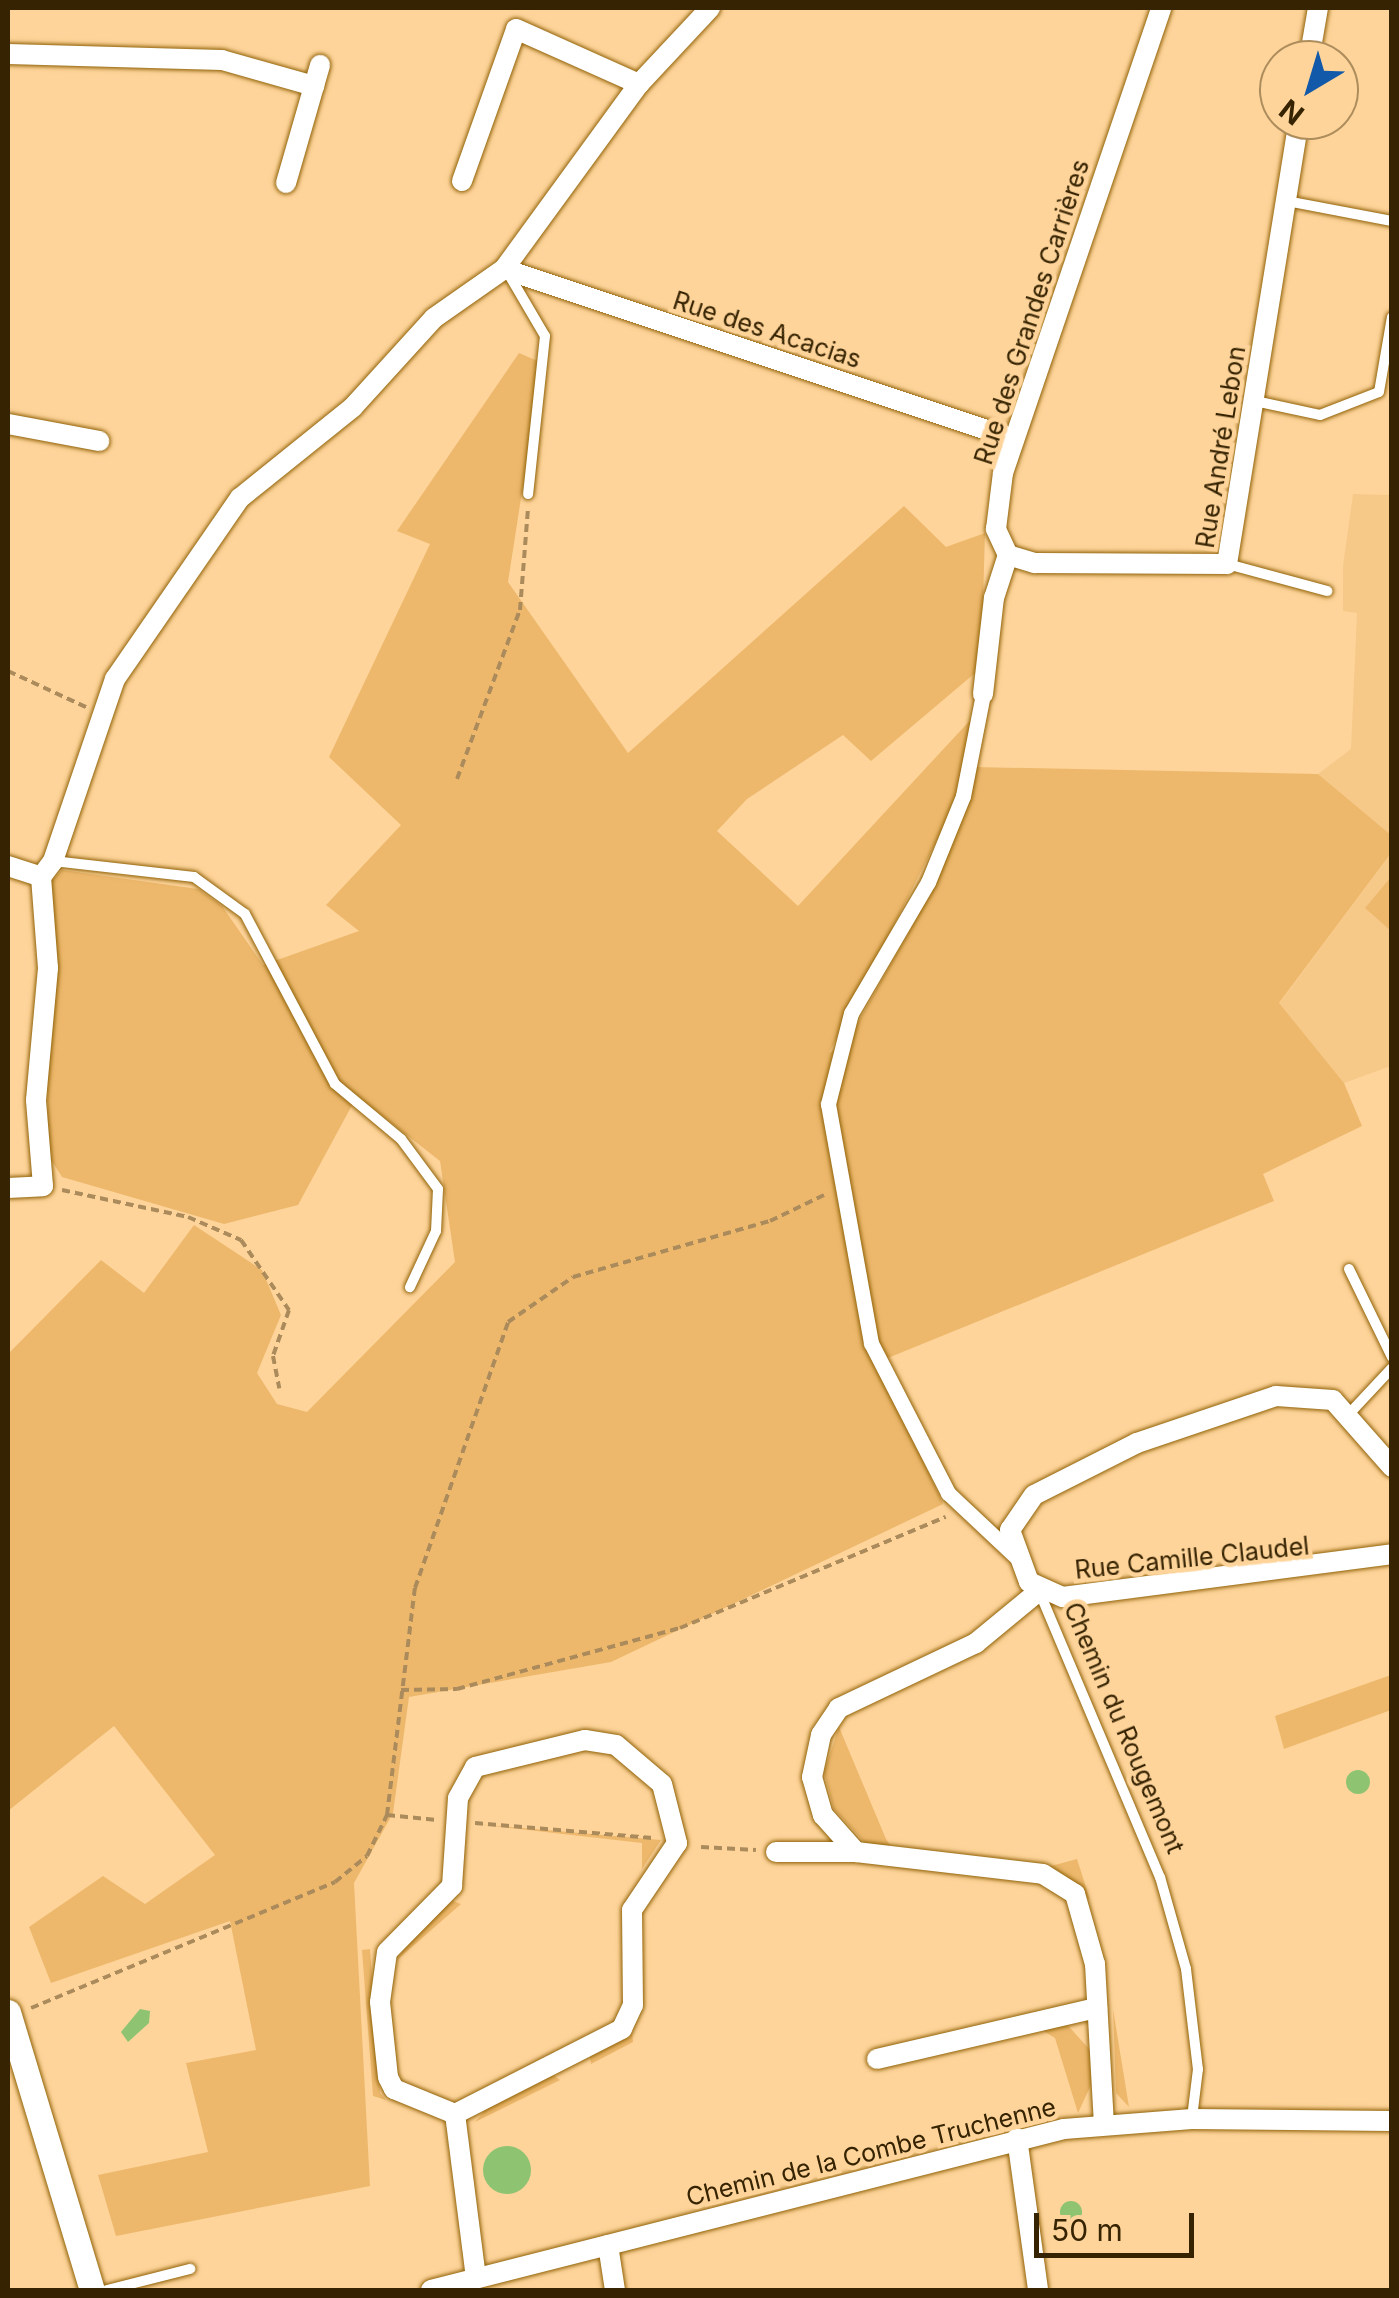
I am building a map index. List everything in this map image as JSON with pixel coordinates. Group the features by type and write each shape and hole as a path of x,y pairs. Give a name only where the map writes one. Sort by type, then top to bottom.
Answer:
{"street":[{"path":"8,1188 43,1186 36,1100 48,968 47,869 100,713 170,590 240,498 353,407 434,318 504,268 639,84 710,8"},
{"name":"Rue des Grandes Carrières","path":"983,694 1008,555 996,528 1014,438 1160,8"},
{"path":"1312,40 1318,8"},
{"path":"462,181 516,29 639,84"},
{"path":"8,54 222,60 317,76 286,183"},
{"name":"Rue André Lebon","path":"1008,555 1035,563 1227,564 1296,140"},
{"name":"Rue des Acacias","path":"504,268 1014,438"},
{"path":"8,424 99,441"},
{"path":"983,694 963,796 834,1061 828,1104 837,1188 872,1343 963,1510 1015,1556"},
{"path":"8,866 47,869"},
{"path":"1015,1556 1010,1530 1020,1507 1137,1443 1276,1396 1310,1392 1348,1415 1392,1467"},
{"name":"Rue Camille Claudel","path":"1015,1556 1040,1592 1321,1570 1392,1554"},
{"path":"856,1852 814,1792 812,1762 831,1716 976,1643 1040,1592"},
{"path":"585,1740 616,1745 662,1784 679,1832 629,1922 630,2017 600,2048 455,2114 388,2078 380,2002 387,1952 452,1886 458,1798 475,1767 585,1740"},
{"path":"776,1852 856,1852 1043,1874 1066,1886 1082,1905 1097,2008 1104,2124"},
{"path":"877,2059 1097,2008"},
{"path":"17,2011 92,2290"},
{"path":"455,2114 476,2279"},
{"name":"Chemin de la Combe Truchenne","path":"431,2290 1017,2138 1104,2124 1192,2119 1392,2121"},
{"path":"1017,2138 1038,2290"},
{"path":"608,2244 615,2290"}],"lane":[{"path":"1286,201 1392,221"},
{"path":"504,268 546,336 528,494"},
{"path":"1255,401 1320,416 1379,392 1392,317"},
{"path":"1227,564 1326,591"},
{"path":"47,869 194,877 246,914 335,1084 401,1139 438,1189 436,1231 410,1287"},
{"path":"1349,1268 1392,1357"},
{"path":"1348,1415 1392,1368"},
{"name":"Chemin du Rougemont","path":"1040,1592 1160,1878 1186,1969 1198,2069 1192,2119"},
{"path":"106,2290 190,2269"}],"path":[{"path":"457,779 520,610 528,494"},
{"path":"8,671 100,713"},
{"path":"43,1186 188,1217 241,1240 289,1310 273,1356 279,1388"},
{"path":"17,2011 336,1882 366,1856 387,1815 415,1588 508,1322 573,1277 770,1221 837,1188"},
{"path":"401,1690 457,1689 680,1628 963,1510"},
{"path":"387,1815 452,1821"},
{"path":"462,1822 664,1839"},
{"path":"702,1847 776,1852"}],"shaded area":[{"path":"519,353 542,363 508,582 628,753 904,506 946,547 985,533 981,668 871,761 843,735 747,799 717,831 798,906 975,715 951,812 829,1053 847,1042 918,916 975,767 1318,774 1391,835 1391,853 1279,1003 1344,1083 1362,1126 1263,1174 1274,1201 878,1362 943,1504 611,1662 409,1697 393,1813 354,1883 370,2186 116,2236 98,2175 208,2152 186,2063 256,2050 230,1921 51,1983 29,1927 103,1876 145,1904 215,1855 114,1726 8,1811 8,1354 101,1260 144,1293 194,1225 262,1270 281,1315 257,1373 277,1404 307,1412 455,1262 440,1161 357,1096 298,1205 224,1224 62,1177 48,1155 46,887 62,870 198,889 222,906 263,965 359,931 326,905 401,825 329,757 430,544 397,531"},
{"path":"1353,494 1391,495 1391,835 1318,774 1351,749 1357,613 1343,611 1343,566"},
{"path":"1391,853 1391,1066 1344,1083 1279,1004"},
{"path":"1391,877 1391,931 1365,908"},
{"path":"1391,1675 1391,1710 1284,1749 1275,1716"},
{"path":"839,1727 895,1853 868,1846 834,1809 824,1772"},
{"path":"1358,1770 1370,1782 1358,1794 1346,1782"},
{"path":"476,1824 661,1840 642,1869 642,1843"},
{"path":"1077,1859 1090,1900 1051,1866"},
{"path":"453,1901 461,1904 397,1960 415,1932"},
{"path":"370,1949 380,2093 386,2100 373,2096 362,1950"},
{"path":"140,2009 150,2011 149,2023 128,2042 121,2032"},
{"path":"1113,2009 1129,2107 1116,2093"},
{"path":"1063,2020 1090,2050 1091,2085 1078,2113 1055,2038 1042,2030 862,2073"},
{"path":"632,2031 633,2042 591,2064 590,2057"},
{"path":"553,2075 560,2080 475,2122 486,2109"},
{"path":"507,2146 524,2153 531,2170 524,2187 507,2194 490,2187 483,2170 490,2153"},
{"path":"1071,2201 1079,2204 1079,2220 1071,2223 1063,2220 1060,2212 1063,2204"}]}
